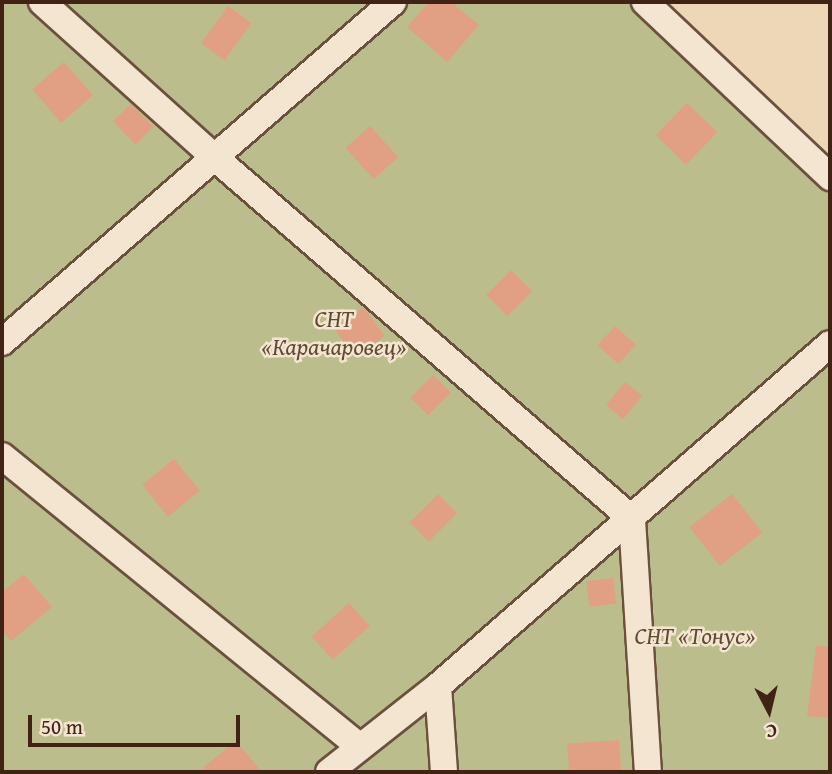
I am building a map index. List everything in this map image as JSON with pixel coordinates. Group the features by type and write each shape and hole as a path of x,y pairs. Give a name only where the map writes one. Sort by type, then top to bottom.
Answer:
{"street":[{"path":"42,2 213,156 632,519 648,772"},
{"path":"2,342 393,2"},
{"path":"645,2 830,177"},
{"path":"329,772 438,685 830,344"},
{"path":"2,456 360,747"},
{"path":"438,685 444,772"}],"green space":[{"name":"СНТ «Карачаровец»","path":"2,2 652,2 830,161 830,772 2,772"}],"building":[{"path":"429,2 451,2 479,25 447,62 407,27"},
{"path":"228,6 251,23 224,60 201,43"},
{"path":"64,62 93,95 61,123 32,90"},
{"path":"687,103 717,132 686,165 656,135"},
{"path":"131,104 153,127 135,144 113,121"},
{"path":"370,126 398,157 374,179 345,148"},
{"path":"511,270 532,291 507,316 486,295"},
{"path":"363,307 385,336 356,357 334,329"},
{"path":"615,326 636,345 618,364 598,345"},
{"path":"433,375 451,393 428,415 410,398"},
{"path":"625,382 642,396 623,419 606,405"},
{"path":"174,459 200,491 168,517 142,485"},
{"path":"438,494 457,513 429,541 410,522"},
{"path":"732,494 762,533 720,566 689,527"},
{"path":"24,574 52,607 11,641 2,630 2,592"},
{"path":"613,578 616,604 589,607 586,581"},
{"path":"349,603 370,626 333,659 312,636"},
{"path":"816,646 830,647 830,718 807,716"},
{"path":"619,740 621,772 569,772 567,744"},
{"path":"236,741 262,772 198,772"}],"park label":[{"name":"СНТ «Тонус»","path":"695,636"}]}
